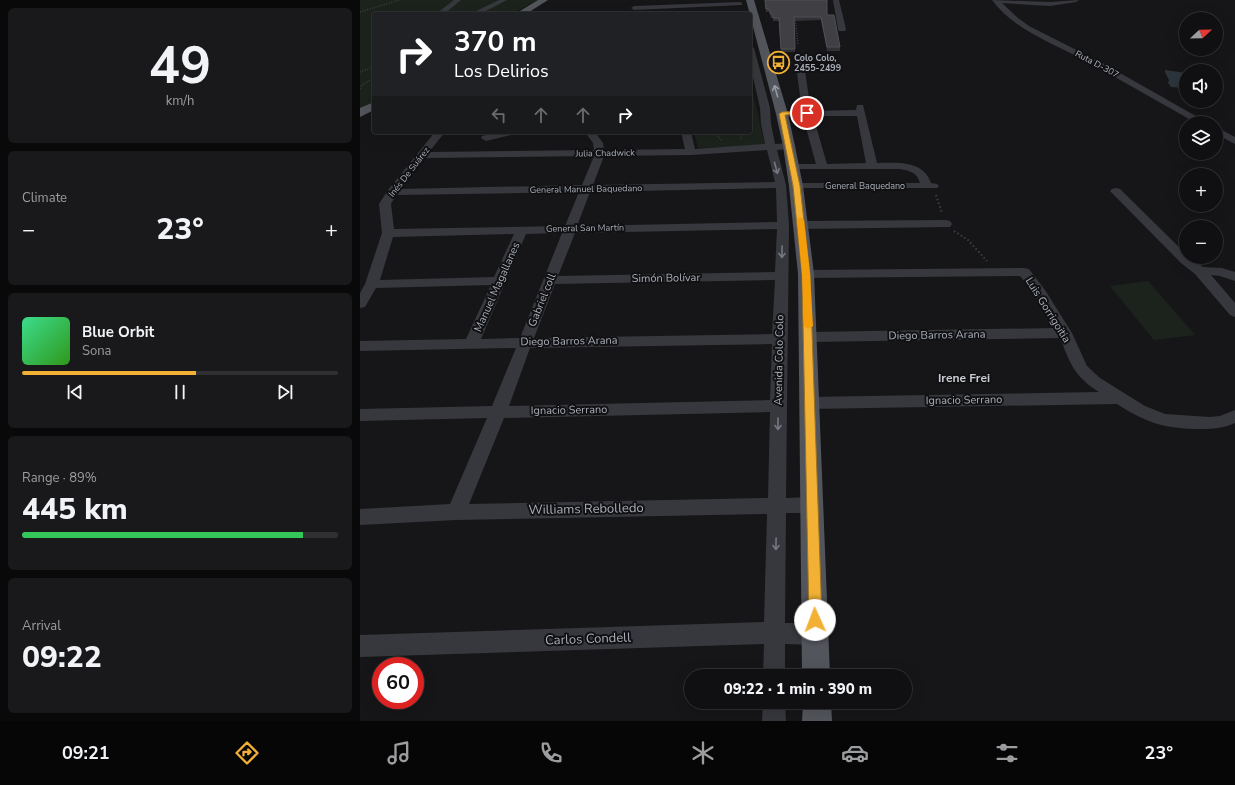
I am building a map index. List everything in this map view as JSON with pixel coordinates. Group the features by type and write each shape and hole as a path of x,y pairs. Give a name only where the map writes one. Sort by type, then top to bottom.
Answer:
{"main road":[{"path":"523,12 544,0"},
{"name":"Avenida Colo Colo","path":"752,43 759,74 782,114 793,167 789,186 801,226 806,274 809,337 816,669"},
{"path":"360,113 372,106"},
{"path":"817,709 817,721"}],"street":[{"path":"443,12 458,0"},
{"path":"478,12 504,0"},
{"path":"629,0 632,11 743,3"},
{"path":"836,0 842,29"},
{"path":"995,0 1050,4 1076,0"},
{"name":"Ruta D-307","path":"995,0 1003,10 1020,24 1052,41 1088,57 1191,116"},
{"name":"Avenida Colo Colo","path":"752,54 759,74 771,148 789,186 783,225 779,339 774,669"},
{"path":"799,58 807,113 822,166"},
{"path":"782,114 861,110 872,166"},
{"name":"Inés De Suárez","path":"360,304 372,284 388,232 385,204 392,192 438,134"},
{"path":"486,138 503,134"},
{"path":"591,134 598,143 600,153"},
{"path":"686,134 691,152"},
{"path":"1223,134 1235,141"},
{"name":"Julia Chadwick","path":"422,155 691,152 789,146"},
{"name":"Gabriel coll","path":"456,512 498,412 600,153"},
{"path":"793,167 900,166 916,169 924,175 930,186"},
{"name":"General Baquedano","path":"789,186 930,186"},
{"name":"General Manuel Baquedano","path":"392,192 789,186"},
{"path":"1116,191 1185,260 1200,272 1235,312"},
{"path":"801,226 946,224"},
{"name":"General San Martín","path":"388,232 783,225"},
{"name":"Manuel Magallanes","path":"471,344 522,230"},
{"path":"806,274 994,272"},
{"name":"Luis Gorrigoitia","path":"994,272 1024,272 1040,292 1065,333 1081,369 1094,382 1118,398 1156,418 1173,422 1222,422 1235,416"},
{"path":"1200,272 1222,272 1235,277"},
{"name":"Simón Bolívar","path":"549,280 782,276"},
{"path":"372,284 499,281"},
{"name":"Diego Barros Arana","path":"809,337 1065,333"},
{"name":"Diego Barros Arana","path":"360,346 525,342 779,339"},
{"name":"Ignacio Serrano","path":"810,403 1118,398"},
{"name":"Ignacio Serrano","path":"360,416 778,406"},
{"name":"Williams Rebolledo","path":"360,517 456,512 812,505"},
{"name":"Carlos Condell","path":"360,646 774,633 816,634"},
{"path":"774,709 774,721"}],"path":[{"path":"360,12 399,0"},
{"path":"794,14 798,44"},
{"path":"360,72 372,68"},
{"path":"360,90 362,85 372,79"},
{"path":"930,186 946,224 950,229 968,240 986,258 994,272"}],"shaded area":[{"path":"360,0 537,0 516,12 372,12 372,103 360,110"},
{"path":"1165,70 1179,72 1179,88 1171,87 1168,83 1169,80"},
{"path":"752,89 765,146 698,148 694,134 752,134"},
{"path":"1148,281 1195,335 1154,340 1110,286"}],"building":[{"path":"765,0 827,0 827,15 834,15 840,47 827,47 821,17 794,17 795,49 781,49 779,18 773,18 773,14 771,14 769,9 766,9"}],"slow traffic":[{"path":"800,220 806,274 808,326"}],"place":[{"name":"Colo Colo, 2455-2499","path":"779,63"}],"district":[{"name":"Irene Frei","path":"964,378"}],"route":[{"path":"807,113 782,114 796,186 806,274 815,620"}]}
